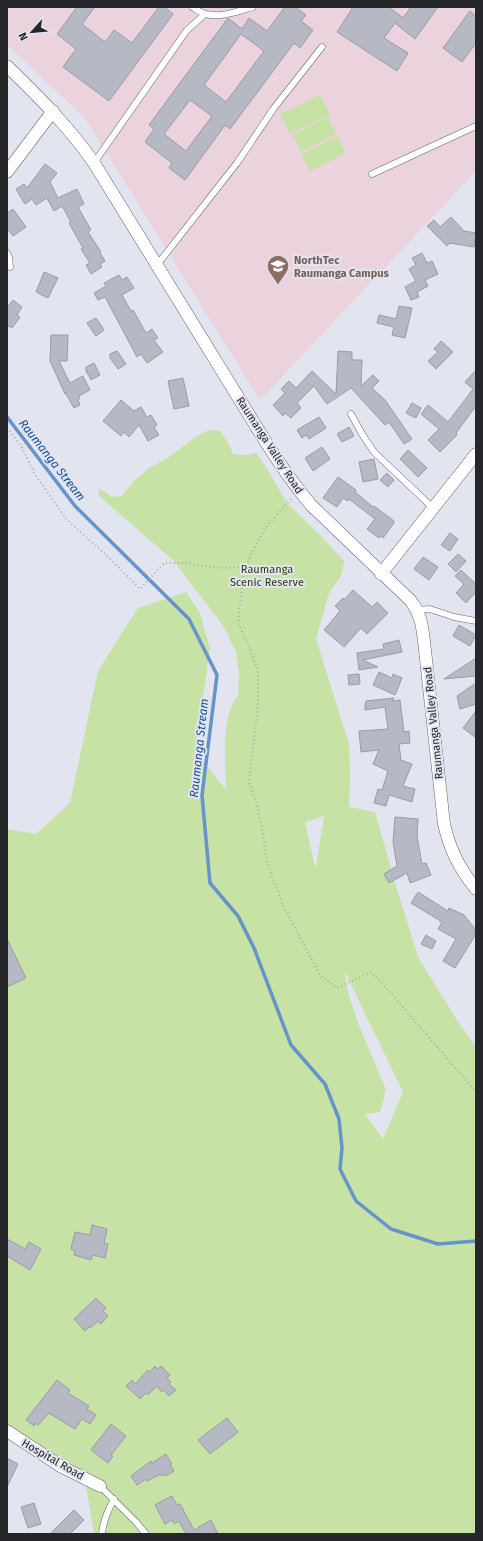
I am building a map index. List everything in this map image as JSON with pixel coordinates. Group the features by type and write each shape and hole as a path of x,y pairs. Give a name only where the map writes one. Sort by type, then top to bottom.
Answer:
{"street":[{"name":"Raumanga Valley Road","path":"7,66 53,111 81,144 279,463 299,491 311,505 411,601 417,610 421,620 424,641 443,817 447,840 452,853 476,889"},
{"path":"7,172 53,111"},
{"path":"382,574 476,454"},
{"name":"Hospital Road","path":"7,1431 62,1467 100,1486"}],"lane":[{"path":"192,7 205,14 233,13 254,7"},
{"path":"94,163 188,30 205,14"},
{"path":"157,265 237,163 274,108 322,47"},
{"path":"372,174 476,126"},
{"path":"7,253 10,267"},
{"path":"351,414 374,452 433,508"},
{"path":"417,610 430,609 454,617 476,621"},
{"path":"100,1486 146,1534"},
{"path":"102,1534 102,1526 114,1499"}],"path":[{"path":"7,428 21,446 36,476 67,520 104,553 140,589 164,563 186,563 223,568 246,567"},
{"path":"299,491 266,527 246,567 242,581 238,623 258,671 258,706 249,782 256,802 263,833 267,862 283,904 320,975 337,988 371,972 476,1092"}],"shaded area":[{"name":"NorthTec Raumanga Campus","path":"7,7 476,7 476,171 260,400 84,117 7,45"}],"green space":[{"path":"320,95 330,115 290,134 280,114"},
{"path":"328,117 336,134 301,152 293,135"},
{"path":"337,136 346,153 310,171 302,154"},
{"name":"Raumanga Scenic Reserve","path":"209,430 220,431 230,446 233,454 246,455 256,453 265,465 287,503 344,561 341,576 329,593 316,639 349,744 349,807 375,812 418,957 455,1017 476,1047 476,1534 94,1534 85,1479 7,1433 7,829 36,834 70,803 98,671 138,608 186,592 200,613 210,649 198,731 199,756 226,790 226,727 229,714 238,696 239,673 236,652 224,627 174,561 98,495 99,489 112,497 122,496 133,482 148,469 169,457 197,436","holes":["324,816 316,867 315,867 305,822","344,970 403,1092 383,1139 365,1114 380,1112 386,1090 360,1028 349,997"]}],"building":[{"path":"77,7 95,7 82,24 105,42 114,30 132,43 159,7 164,7 173,14 109,101 63,67 76,49 57,34"},
{"path":"285,7 295,7 306,15 301,21 313,30 300,48 294,43 230,129 225,125 185,180 169,168 172,163 145,142 154,129 149,125 228,18 242,29 249,18 267,31","holes":["241,34 264,51 226,102 204,85","190,100 212,116 186,151 164,134"]},
{"path":"353,7 389,7 403,18 411,7 438,7 415,39 395,23 384,38 408,53 397,71 337,32"},
{"path":"470,11 476,16 476,43 462,62 443,48"},
{"path":"45,164 57,173 50,182 58,198 77,189 84,204 78,207 91,230 88,232 105,261 100,264 102,267 91,274 86,265 90,263 81,249 83,248 69,223 71,222 62,206 54,211 47,198 36,205 32,199 25,204 16,189 24,184 27,188"},
{"path":"13,209 26,227 13,236 7,228 7,213"},
{"path":"451,217 464,231 476,233 474,247 450,243 447,246 427,226 434,220 440,227"},
{"path":"422,253 427,263 432,261 438,274 425,280 428,286 417,292 419,297 411,300 405,287 416,281 409,269 416,265 412,258"},
{"path":"44,272 58,278 48,298 36,292"},
{"path":"119,275 122,280 127,277 134,288 122,295 131,311 133,310 146,333 152,329 158,338 154,340 163,352 147,363 141,354 137,357 105,297 98,300 94,293 106,286 104,283"},
{"path":"13,300 22,307 17,315 20,317 12,328 9,326 7,328 7,308"},
{"path":"399,306 412,308 405,338 392,335 394,327 377,323 379,315 396,319"},
{"path":"96,318 104,330 96,336 87,323"},
{"path":"51,335 68,335 67,361 59,361 66,378 67,377 70,383 83,376 90,390 79,396 80,398 78,400 80,405 74,408 65,392 65,394 50,361"},
{"path":"441,341 453,352 436,369 428,361 438,352 434,349"},
{"path":"117,351 126,364 118,369 110,358 110,354"},
{"path":"338,351 352,352 352,360 362,360 361,386 373,375 379,381 372,388 385,400 412,439 404,444 389,422 385,425 351,388 327,404 314,386 297,403 301,408 291,418 285,413 283,416 273,405 285,393 281,389 289,381 296,388 312,371 336,394"},
{"path":"94,363 100,375 91,380 86,371 86,367"},
{"path":"476,370 476,406 456,433 457,435 440,452 428,440 439,429 421,414 428,405 448,422 473,389 465,382"},
{"path":"183,378 189,406 174,409 168,381"},
{"path":"121,400 134,411 141,407 147,417 151,415 157,425 154,427 159,435 148,441 139,425 129,437 124,432 121,436 103,421"},
{"path":"412,403 421,408 416,418 406,413"},
{"path":"319,417 326,428 309,439 306,435 302,438 297,430"},
{"path":"349,427 354,436 342,442 337,434"},
{"path":"322,447 330,459 313,471 305,458"},
{"path":"408,450 427,468 418,477 400,459"},
{"path":"374,459 378,479 363,482 359,462"},
{"path":"387,473 394,480 388,487 380,480"},
{"path":"338,477 356,490 355,492 373,507 374,506 394,521 383,538 381,536 379,538 367,529 375,519 349,499 348,501 343,498 337,507 323,498"},
{"path":"450,533 458,539 450,551 441,545"},
{"path":"458,554 466,561 456,572 448,564"},
{"path":"423,557 438,567 429,580 414,569"},
{"path":"461,570 476,584 476,592 466,603 456,593 464,584 455,576"},
{"path":"353,590 372,607 377,602 388,613 367,634 361,628 344,647 324,630 340,611 335,606 343,598 344,600"},
{"path":"459,625 476,635 470,646 453,636"},
{"path":"399,640 402,652 363,660 378,667 359,670 357,653 384,649 383,644"},
{"path":"476,658 476,676 444,679"},
{"path":"379,672 392,678 393,674 402,678 395,695 373,685"},
{"path":"359,674 360,684 349,685 348,675"},
{"path":"476,683 476,704 460,709 457,696"},
{"path":"394,698 392,701 400,700 404,732 409,731 410,743 399,744 401,760 412,764 403,786 415,789 412,802 389,795 386,806 374,803 378,789 382,790 388,771 373,764 379,750 361,752 359,731 388,729 385,707 365,710 365,705 366,701"},
{"path":"476,711 476,738 463,728"},
{"path":"395,817 418,819 417,836 422,864 426,863 431,875 410,883 407,873 389,883 384,874 397,866 393,842"},
{"path":"418,892 448,911 449,908 464,915 476,930 476,934 455,968 443,961 456,939 438,929 442,922 411,903"},
{"path":"426,935 436,941 432,949 421,944"},
{"path":"7,939 26,978 7,987"},
{"path":"92,1225 107,1229 104,1243 108,1244 105,1258 93,1255 91,1260 74,1255 75,1251 71,1249 75,1232 90,1235"},
{"path":"7,1239 25,1249 29,1242 41,1249 30,1270 7,1256"},
{"path":"96,1298 106,1308 103,1311 108,1316 101,1324 98,1321 85,1331 74,1319"},
{"path":"155,1366 158,1369 161,1366 170,1375 167,1378 171,1382 169,1384 176,1390 169,1396 164,1390 162,1392 157,1386 148,1395 146,1393 140,1399 126,1386 132,1380 135,1384 148,1370 150,1372"},
{"path":"57,1380 70,1390 68,1393 89,1406 87,1409 96,1415 90,1424 82,1419 75,1429 49,1413 38,1425 35,1423 34,1426 26,1420"},
{"path":"227,1418 238,1432 210,1454 198,1440"},
{"path":"111,1424 126,1436 111,1455 113,1456 108,1463 91,1450"},
{"path":"166,1454 174,1471 166,1476 165,1474 162,1476 161,1474 147,1481 146,1479 137,1485 131,1476 151,1461 152,1463"},
{"path":"7,1458 18,1464 7,1487"},
{"path":"172,1496 177,1505 180,1504 194,1530 211,1520 218,1534 186,1534 179,1521 174,1524 172,1520 165,1524 155,1505"},
{"path":"34,1503 41,1524 28,1528 21,1507"},
{"path":"74,1510 84,1520 70,1534 50,1534"}],"waterway":[{"name":"Raumanga Stream","path":"7,417 75,506 189,619 217,675 202,795 210,883 238,916 254,948 291,1045 325,1084 339,1119 342,1148 340,1169 356,1201 391,1229 438,1244 476,1241"}],"place":[{"name":"NorthTec Raumanga Campus","path":"278,286"}]}
